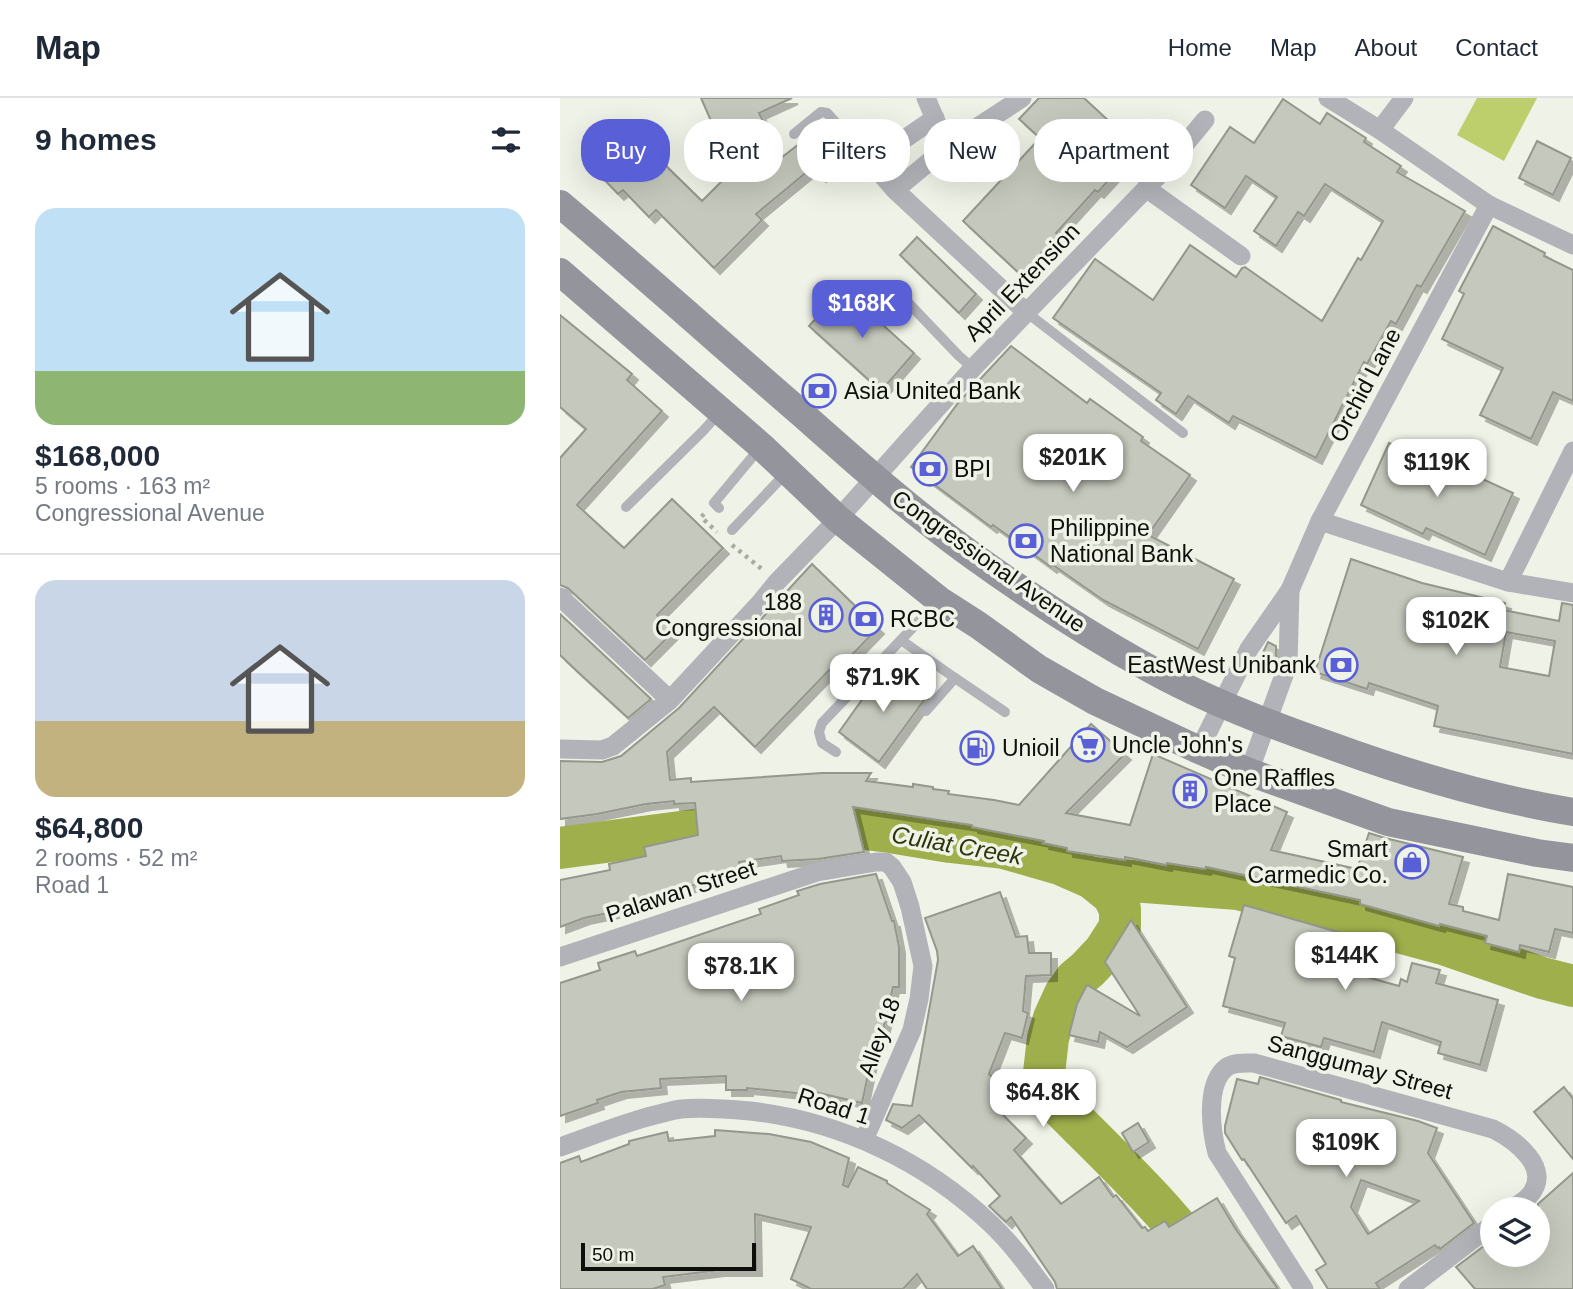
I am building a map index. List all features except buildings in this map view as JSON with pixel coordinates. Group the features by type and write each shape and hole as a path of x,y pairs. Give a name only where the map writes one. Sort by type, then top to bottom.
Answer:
{"main road":[{"name":"Congressional Avenue","path":"560,204 874,478 966,551 1061,615 1153,670 1266,723 1398,770 1529,805 1573,812"},
{"path":"560,272 761,446 838,519 939,600 1039,669 1096,701 1249,772 1388,822 1573,858"}],"street":[{"path":"910,135 935,118 926,98"},
{"path":"990,119 1022,98"},
{"path":"1328,98 1380,130 1489,205 1573,245"},
{"path":"1380,130 1404,98"},
{"name":"April Extension","path":"560,749 602,750 613,746 670,700 973,368 1146,188 1205,120"},
{"path":"895,190 924,166"},
{"path":"888,182 1026,312"},
{"path":"1146,188 1241,256"},
{"name":"Orchid Lane","path":"1199,750 1249,649 1290,590 1320,521 1489,205"},
{"path":"1507,582 1573,451"},
{"path":"1320,521 1507,582 1573,593"},
{"name":"Orchid Lane","path":"1249,772 1287,664 1290,590"},
{"path":"560,597 670,700"},
{"name":"Palawan Street","path":"560,957 817,872 876,862 886,862 892,867 902,882 910,907"},
{"name":"Alley 18","path":"864,1140 912,1030 919,999 923,966 910,907"},
{"name":"Sanggumay Street","path":"1304,1289 1217,1153 1210,1117 1213,1099 1216,1083 1223,1071 1232,1064 1254,1063 1493,1129 1510,1137 1536,1168 1537,1180 1528,1197"},
{"name":"Road 1","path":"560,1147 644,1118 680,1109 727,1108 820,1124 864,1140 910,1163 952,1191 991,1224 1026,1262 1045,1289"},
{"path":"1408,1289 1480,1234"}],"lane":[{"path":"812,119 821,112 827,113 832,119"},
{"path":"897,291 973,368"},
{"path":"1026,312 1184,433"},
{"path":"626,508 720,412"},
{"path":"719,508 715,503 761,446"},
{"path":"732,530 787,472"},
{"path":"836,752 822,743 819,732 822,723 939,600"},
{"path":"901,640 1005,712"},
{"path":"926,711 955,678"}],"path":[{"path":"701,517 720,534"},
{"path":"729,542 777,582"}],"green space":[{"path":"1477,98 1537,98 1504,161 1457,135"}],"waterway":[{"name":"Culiat Creek","path":"560,848 718,827 839,826 1004,848 1060,864 1092,878 1113,895 1120,909 1120,927 1104,952 1075,980 1054,1018 1048,1038 1044,1073 1048,1089 1060,1106 1167,1216 1223,1289"},
{"path":"1092,878 1238,889 1443,944 1573,986"}],"place":[{"name":"Asia United Bank","path":"819,391"},
{"name":"BPI","path":"930,469"},
{"name":"Philippine National Bank","path":"1026,541"},
{"name":"188 Congressional","path":"826,615"},
{"name":"RCBC","path":"866,619"},
{"name":"EastWest Unibank","path":"1341,665"},
{"name":"Uncle John's","path":"1088,745"},
{"name":"Unioil","path":"977,748"},
{"name":"One Raffles Place","path":"1190,791"},
{"name":"Smart Carmedic Co.","path":"1412,862"}]}
